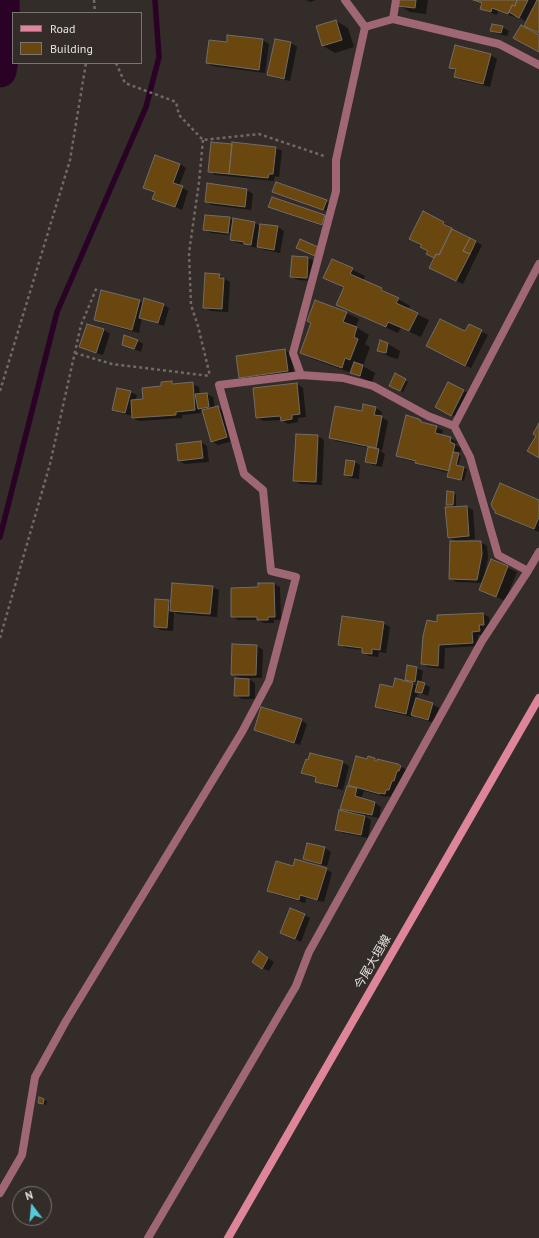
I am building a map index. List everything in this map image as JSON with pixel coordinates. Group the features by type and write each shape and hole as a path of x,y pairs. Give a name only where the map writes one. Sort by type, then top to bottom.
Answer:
{"main road":[{"name":"今尾大垣線","path":"228,1238 539,698"}],"street":[{"path":"301,375 293,352 336,191 336,160 365,27 345,0"},
{"path":"393,19 396,0"},
{"path":"365,27 393,19 499,44 539,65"},
{"path":"454,426 539,264"},
{"path":"0,1193 22,1155 35,1077 66,1021 242,732 269,681 296,577 271,571 263,490 244,474 219,385 301,375 343,378 373,386 428,416 454,426 470,457 498,555 528,571"},
{"path":"148,1238 296,986 309,952 482,641 539,552"}],"path":[{"path":"94,0 95,12"},
{"path":"0,391 70,160 86,64"},
{"path":"116,64 125,83 176,102 179,115 203,140 189,253 191,305 198,326 210,377"},
{"path":"203,140 259,134 336,160"},
{"path":"0,638 50,464 81,325 97,287"},
{"path":"75,353 112,364 210,377 219,385"}],"building":[{"path":"398,0 416,0 415,8 397,6"},
{"path":"473,0 517,0 515,6 512,5 508,14 492,8 491,12 480,9 482,3"},
{"path":"517,0 528,0 519,18 509,12 512,5 515,6"},
{"path":"537,0 539,0 539,33 524,26"},
{"path":"336,20 342,40 322,46 316,26"},
{"path":"492,24 503,26 501,33 490,31"},
{"path":"521,25 539,35 539,52 513,38"},
{"path":"227,35 263,39 259,70 206,63 209,40 227,42"},
{"path":"275,39 291,42 284,79 267,75"},
{"path":"455,45 491,54 483,84 454,77 456,69 449,68"},
{"path":"211,142 232,144 229,174 208,172"},
{"path":"232,142 276,147 273,174 269,174 268,178 229,174"},
{"path":"155,155 180,164 173,183 183,186 175,207 152,199 155,192 143,188"},
{"path":"276,182 327,200 323,210 272,192"},
{"path":"207,183 247,189 245,207 205,202"},
{"path":"272,197 325,215 322,225 268,207"},
{"path":"423,211 452,228 439,255 436,254 434,258 426,254 428,251 420,247 422,245 409,239"},
{"path":"205,215 230,217 228,233 203,230"},
{"path":"233,218 255,222 251,245 244,244 244,242 230,240"},
{"path":"260,224 278,226 274,250 257,247"},
{"path":"452,229 470,238 463,251 470,254 456,281 429,268 436,254 439,255"},
{"path":"470,238 476,241 470,254 463,251"},
{"path":"300,239 318,247 315,256 296,248"},
{"path":"292,256 308,257 307,278 290,277"},
{"path":"332,259 353,268 350,274 382,288 381,290 399,298 396,303 418,313 409,331 388,322 386,327 336,305 344,287 323,278"},
{"path":"205,273 220,274 219,278 224,278 222,309 203,308"},
{"path":"101,290 140,300 132,330 94,320"},
{"path":"144,298 164,304 158,323 139,318"},
{"path":"315,300 347,312 343,322 357,327 354,337 358,339 350,360 345,358 342,368 300,353 311,323 307,321"},
{"path":"440,319 465,331 469,324 482,330 465,366 426,346"},
{"path":"87,324 104,329 96,353 79,347"},
{"path":"124,335 138,340 134,349 122,345"},
{"path":"380,340 388,343 386,353 377,351"},
{"path":"285,349 288,371 239,378 236,356"},
{"path":"354,362 363,365 360,376 350,373"},
{"path":"395,373 406,379 400,391 389,386"},
{"path":"172,381 172,384 193,382 195,410 176,412 176,415 132,418 131,400 143,399 142,388 161,386 161,382"},
{"path":"448,382 464,390 451,416 435,407"},
{"path":"297,383 300,414 292,415 292,419 281,421 280,416 256,418 253,388"},
{"path":"117,388 131,391 125,413 112,410"},
{"path":"207,393 209,407 198,409 195,394"},
{"path":"363,404 376,407 374,415 382,416 376,448 329,438 335,406 362,411"},
{"path":"218,406 227,437 211,442 202,410"},
{"path":"406,415 419,419 421,422 437,426 435,433 451,437 450,442 455,444 449,471 415,463 416,461 396,456"},
{"path":"539,423 539,458 527,451 536,436 533,434"},
{"path":"296,434 318,435 316,482 293,481"},
{"path":"201,441 203,458 178,461 176,444"},
{"path":"368,447 379,449 376,464 365,462"},
{"path":"453,452 459,453 456,465 464,467 461,480 447,477"},
{"path":"346,460 355,461 352,476 344,475"},
{"path":"500,483 539,500 539,517 534,529 495,513 495,510 491,504"},
{"path":"447,491 454,492 453,505 446,505"},
{"path":"467,506 469,536 448,538 445,507"},
{"path":"450,541 481,541 482,554 477,580 449,579"},
{"path":"491,559 508,566 496,597 479,590"},
{"path":"172,583 213,586 210,614 170,611"},
{"path":"258,583 274,583 275,617 268,617 268,620 257,620 257,617 231,617 231,588 258,587"},
{"path":"155,599 169,600 167,628 154,627"},
{"path":"483,613 484,625 479,625 480,631 472,632 473,643 439,645 438,666 421,664 423,636 427,620 437,622 437,615"},
{"path":"342,616 384,622 380,650 372,649 372,654 362,653 362,648 338,645"},
{"path":"232,644 257,645 256,675 231,675"},
{"path":"407,665 417,667 415,682 405,680"},
{"path":"235,678 249,679 249,696 234,696"},
{"path":"395,678 413,683 406,714 375,707 380,684 393,687"},
{"path":"418,681 425,683 422,693 415,692"},
{"path":"416,698 433,703 428,720 411,715"},
{"path":"261,707 302,719 294,743 254,730"},
{"path":"310,753 343,761 337,787 315,782 316,777 301,773"},
{"path":"356,756 367,759 368,756 375,758 375,761 377,761 377,759 401,766 399,771 397,771 394,781 392,781 389,790 386,790 385,794 348,785"},
{"path":"347,786 357,788 355,796 375,802 372,815 340,809"},
{"path":"339,810 365,816 361,835 335,830"},
{"path":"307,843 325,847 321,864 303,859"},
{"path":"295,859 327,868 317,900 300,895 299,900 267,891 276,861 293,866"},
{"path":"290,908 305,914 295,939 280,933"},
{"path":"259,951 268,958 262,969 252,962"},
{"path":"39,1097 44,1099 43,1104 38,1103"}],"waterway":[{"path":"0,71 4,47 3,0"},
{"path":"0,537 57,312 146,107 159,57 155,0"}]}
